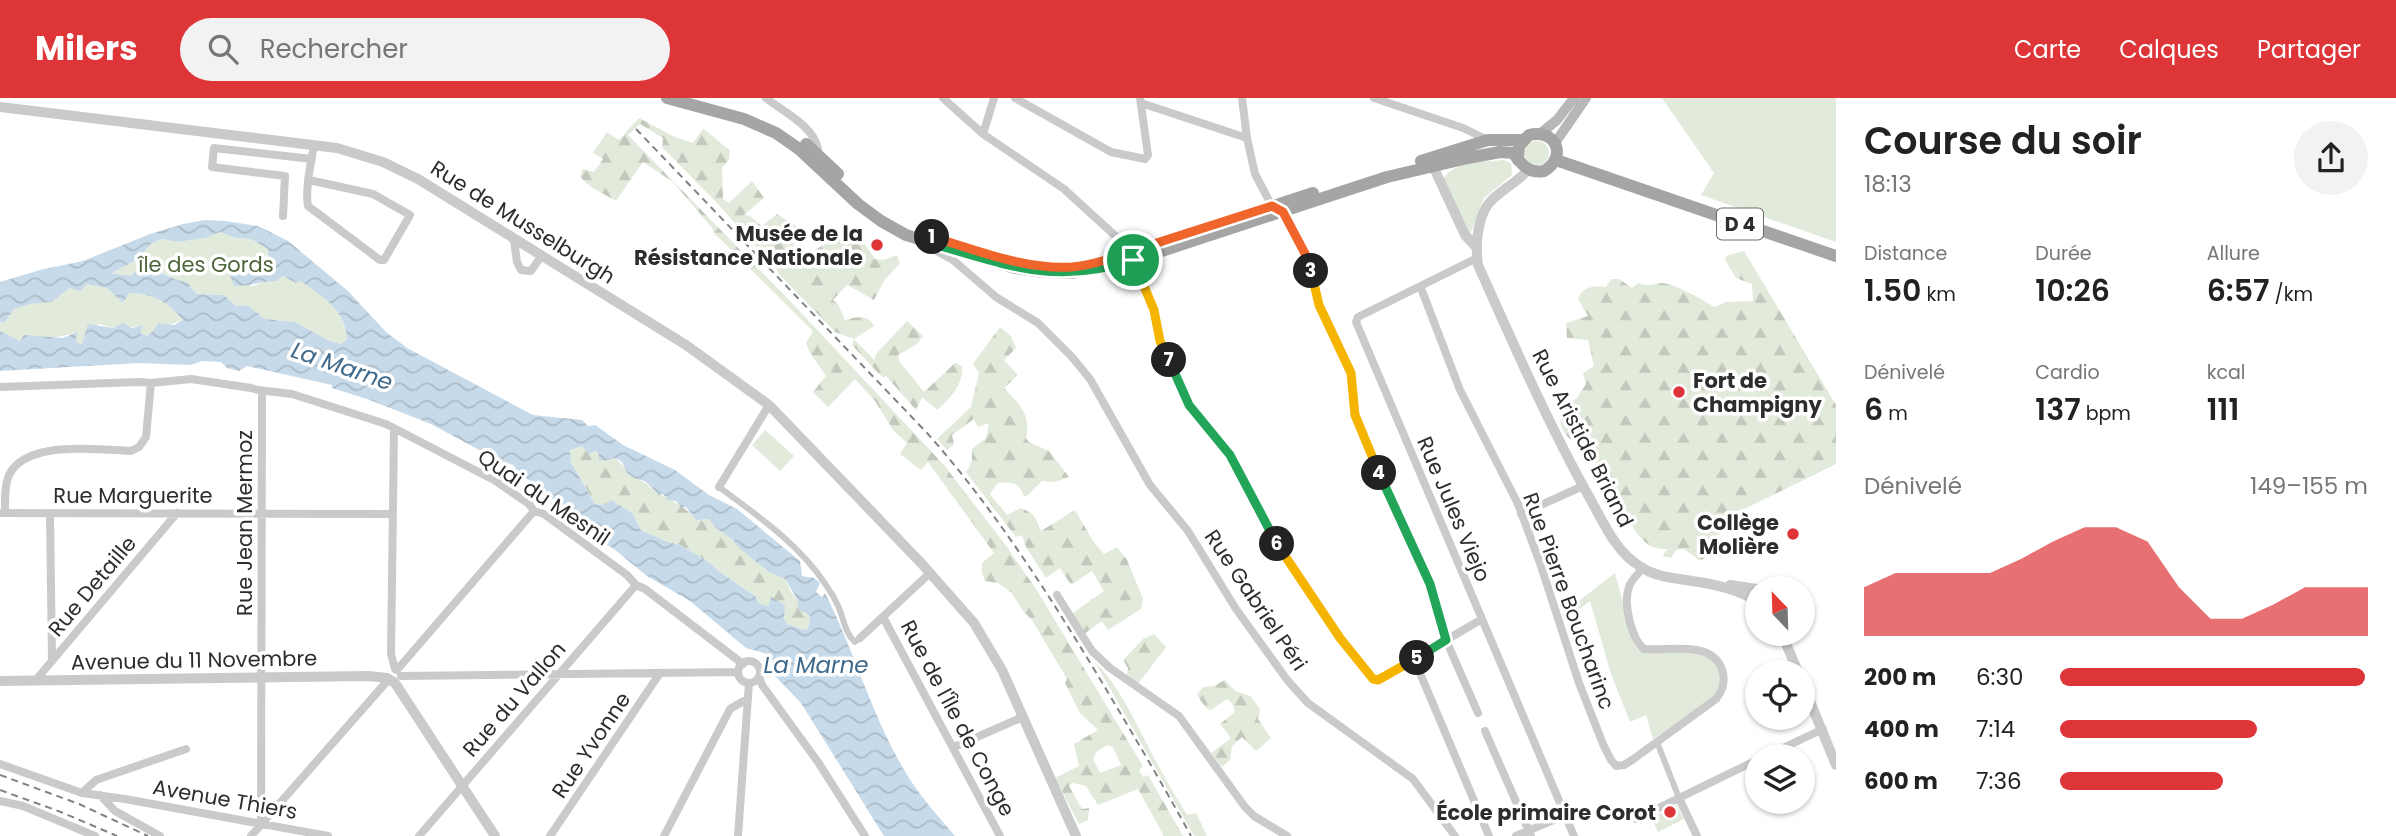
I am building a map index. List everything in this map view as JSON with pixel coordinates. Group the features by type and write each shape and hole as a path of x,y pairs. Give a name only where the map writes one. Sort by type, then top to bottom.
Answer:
{"main road":[{"path":"667,98 761,125 813,155"},
{"path":"691,98 743,112 774,124 804,142 858,204 906,235 931,240 1015,268 1043,272 1072,273 1094,270 1488,140 1523,140"},
{"path":"1518,160 1519,146 1523,140 1529,135 1541,133 1557,120 1574,98"},
{"path":"1555,143 1586,98"},
{"path":"1277,209 1433,166 1500,152 1513,153 1528,170 1544,171 1556,160 1557,149 1555,143 1541,133"},
{"name":"D 4","path":"1556,160 1836,256"}],"street":[{"path":"766,98 808,129 818,144 813,155"},
{"path":"943,98 984,134 1064,188 1121,241"},
{"path":"984,134 994,98"},
{"path":"1015,98 1111,152 1136,159 1145,159 1148,155 1141,101 1247,138"},
{"path":"1242,98 1255,173 1310,263 1319,305 1351,373 1355,415 1430,584 1446,640 1478,713"},
{"path":"1374,98 1488,140"},
{"name":"Rue de Musselburgh","path":"0,107 337,148 363,155 403,171 686,345 769,405 930,573 974,623 987,643 1023,717 1076,836"},
{"path":"219,147 221,134"},
{"path":"309,180 373,194 410,215 384,260 380,260 308,206 309,180 314,145"},
{"path":"283,216 285,176 212,167 213,149 219,147 312,159"},
{"name":"Rue Aristide Briand","path":"1433,166 1465,235 1477,253 1478,265 1536,396 1617,545 1627,558 1642,569 1668,578 1745,588"},
{"path":"1477,253 1478,233 1489,204 1528,170"},
{"path":"514,240 521,270 535,268 542,255"},
{"name":"Rue Gabriel Péri","path":"931,240 933,249 953,260 996,297 1023,313 1053,337 1090,379 1150,485 1188,531 1236,609 1288,681 1308,703 1413,779 1455,836"},
{"name":"Rue Jules Viejo","path":"1477,253 1421,288 1358,317 1356,322 1574,836"},
{"path":"1131,256 1154,310 1160,341 1189,405 1230,455 1274,540 1340,638 1373,679 1378,680 1482,619"},
{"name":"Rue Pierre Boucharinc","path":"1421,288 1460,390 1521,514 1540,563 1578,684 1611,760 1616,765 1624,765 1657,742"},
{"name":"Quai du Mesnil","path":"0,387 151,383 191,379 292,394 386,424 494,480 529,504 534,511 544,514 645,589 740,668"},
{"path":"3,513 10,473 24,458 56,450 131,451 139,447 146,437 151,383"},
{"name":"Rue Jean Mermoz","path":"261,824 262,391"},
{"path":"769,405 719,487 760,517 803,556 838,605 848,636 855,642 930,573"},
{"path":"394,429 391,654 394,676 495,836"},
{"path":"1521,514 1583,486"},
{"path":"251,836 394,676 534,511"},
{"name":"Rue Marguerite","path":"3,513 392,514"},
{"path":"50,513 52,661"},
{"name":"Rue Detaille","path":"35,681 177,513"},
{"path":"1642,569 1629,586 1627,603 1637,643 1644,649 1706,651 1716,657 1724,679 1722,691 1716,699 1657,742 1697,836"},
{"name":"Rue Aristide Briand","path":"1704,583 1745,595"},
{"name":"Rue du Vallon","path":"419,836 636,584"},
{"path":"1057,595 1092,651 1110,668 1179,716 1245,807 1254,816 1287,836"},
{"name":"Rue de l'Île de Conge","path":"883,617 1000,836"},
{"path":"1414,659 1489,836"},
{"path":"759,677 749,683 743,681 740,668 749,662 756,664 760,670 762,685 818,762 865,836"},
{"name":"Avenue du 11 Novembre","path":"0,681 557,675 740,668"},
{"name":"Rue Yvonne","path":"550,836 660,673"},
{"path":"738,836 749,683"},
{"path":"664,836 730,709 747,699"},
{"path":"1815,711 1836,765"},
{"path":"954,747 1023,717"},
{"path":"1791,744 1823,729"},
{"path":"1485,731 1530,833"},
{"path":"82,793 96,780 186,749"},
{"name":"Avenue Thiers","path":"0,764 82,793 328,836"},
{"path":"1636,819 1745,766"},
{"path":"100,795 110,807 160,836"},
{"path":"116,797 119,813"},
{"path":"0,801 23,806 95,836"},
{"path":"1516,836 1530,833 1565,815"}],"green space":[{"path":"1662,98 1836,98 1836,242 1701,195 1714,173"},
{"path":"639,118 675,137 693,143 703,129 730,150 729,160 722,167 723,199 729,203 752,181 764,198 744,215 750,216 762,226 777,214 796,226 794,247 800,257 811,253 850,226 875,259 884,260 897,255 900,263 884,281 874,300 847,285 833,300 838,304 845,320 865,318 874,326 854,339 835,332 778,273 774,258 768,252 758,249 662,147 663,138 640,124 628,135 790,301 944,465 1036,589 1143,766 1139,770 1143,777 1148,775 1183,836 1164,836 1138,789 1098,805 1086,786 1073,783 1069,786 1082,809 1089,808 1088,820 1079,824 1055,778 1079,766 1074,744 1098,730 1080,713 1065,683 1067,679 1032,620 1012,593 998,583 985,581 982,563 994,553 928,462 921,470 900,454 907,443 893,430 875,401 855,379 828,407 813,392 826,376 806,343 813,331 713,232 673,182 643,162 616,201 591,187 580,177 583,169 594,172 603,159 593,153 607,132 619,140","holes":["1108,745 1113,747 1121,765 1100,773 1093,759 1096,752"]},
{"path":"1537,141 1548,148 1549,153 1542,164 1537,165 1526,158 1525,153 1532,142"},
{"path":"1504,160 1511,163 1512,175 1484,198 1470,234 1443,181 1447,174 1460,166"},
{"name":"île des Gords","path":"220,232 236,238 251,239 268,249 268,255 256,260 250,287 269,280 277,281 283,276 296,283 301,280 337,311 347,339 341,344 295,322 265,319 247,305 236,306 224,295 196,294 188,283 141,266 132,276 112,273 138,259 151,244 161,239 178,242 205,238"},
{"path":"1744,251 1836,405 1836,464 1732,515 1704,559 1699,560 1684,549 1676,550 1671,558 1663,556 1667,549 1651,546 1639,535 1607,479 1584,449 1562,429 1560,420 1563,407 1577,398 1586,384 1583,373 1594,366 1588,340 1567,338 1566,323 1588,316 1578,299 1580,295 1586,289 1606,287 1611,279 1619,279 1632,288 1638,283 1666,284 1688,292 1714,307 1727,302 1753,301 1752,284 1736,278 1725,260 1726,256"},
{"path":"87,284 107,288 123,303 129,293 153,297 172,308 183,320 154,330 147,336 140,333 142,326 113,328 99,324 83,344 76,342 76,332 21,341 0,331 0,322 4,323 14,309 51,302 70,288"},
{"path":"907,321 923,336 917,344 898,355 899,361 924,392 955,363 962,366 962,373 951,396 937,410 922,397 916,410 886,376 879,374 852,345 854,339 874,360 877,353"},
{"path":"1000,327 1011,336 1016,348 1004,360 1018,375 1004,388 1025,416 1026,438 1049,451 1069,477 1055,482 1042,481 1027,496 1024,496 1017,485 1007,483 998,483 990,494 1007,515 1021,508 1032,514 1041,531 1075,510 1104,554 1117,547 1127,560 1143,599 1141,609 1108,630 1102,621 1080,637 1067,617 1104,591 1092,571 1071,585 1060,568 1046,578 1026,547 1022,535 1016,537 965,471 972,460 972,449 986,438 989,423 978,427 974,419 952,435 954,444 947,450 937,439 971,407 979,373 973,364"},
{"path":"765,430 794,456 780,471 752,445"},
{"path":"582,445 599,454 604,461 615,458 636,479 688,511 696,520 709,519 756,560 785,579 791,592 810,616 808,629 787,624 778,602 771,598 768,606 760,604 755,596 707,561 680,545 641,530 632,513 595,504 571,461 570,450"},
{"path":"1615,573 1634,644 1638,649 1645,653 1706,653 1721,674 1712,698 1653,739 1646,715 1630,722 1611,674 1590,601 1564,621 1562,614"},
{"path":"1154,634 1166,647 1138,684 1127,675 1128,668 1123,660 1143,639"},
{"path":"1095,662 1122,697 1187,815 1196,813 1207,836 1194,836"},
{"path":"1225,680 1235,691 1250,696 1260,709 1258,719 1271,738 1256,751 1242,737 1232,746 1230,760 1222,767 1211,753 1231,738 1220,724 1235,712 1232,703 1227,699 1211,710 1206,708 1197,695 1203,687 1214,686"},
{"path":"1677,805 1684,819 1658,832 1651,818"}],"water":[{"name":"La Marne","path":"205,220 258,226 288,241 348,291 386,332 407,348 533,415 582,420 588,426 595,425 623,445 675,470 709,495 737,509 800,561 802,576 814,578 820,583 816,592 822,597 825,593 903,768 914,786 955,836 884,836 801,703 773,674 772,665 764,653 746,648 690,601 647,576 614,549 581,528 550,496 519,473 513,465 496,459 431,424 332,388 332,385 247,366 239,371 227,368 221,362 202,361 191,365 139,363 0,371 0,331 20,341 24,335 63,338 77,332 76,342 82,344 88,324 113,328 123,323 132,328 143,325 140,333 147,336 158,323 174,325 183,320 172,308 153,297 129,293 123,303 107,288 87,284 80,291 70,288 51,302 14,309 4,323 0,322 0,282 83,261 183,224","holes":["220,232 236,238 251,239 268,249 268,256 256,260 251,270 229,273 234,286 277,281 283,276 296,283 301,281 337,311 347,339 341,344 295,322 265,319 247,305 236,306 224,295 196,294 188,283 141,266 131,276 112,273 138,259 151,244 161,239 178,242 205,238","582,446 589,454 595,451 599,454 599,460 615,458 622,462 627,473 645,481 668,500 686,507 696,520 709,519 769,572 785,579 797,599 799,611 810,616 808,629 787,624 784,618 785,605 771,597 768,606 760,604 755,596 707,561 680,545 641,530 632,513 611,500 605,505 595,504 571,462 570,450"]}],"railway":[{"path":"636,129 928,434 976,492 1061,615 1191,836"},
{"path":"0,775 79,804 148,836"},
{"path":"0,790 117,836"}],"place":[{"name":"Musée de la Résistance Nationale","path":"877,245"},
{"name":"Fort de Champigny","path":"1679,392"},
{"name":"Collège Molière","path":"1793,534"},
{"name":"École primaire Corot","path":"1670,812"}],"route":[{"path":"1272,206 1283,212 1310,263 1319,305 1351,373 1355,415 1430,584 1446,640 1378,680 1373,679 1340,638 1274,540 1230,455 1189,405 1160,341 1154,310 1133,260 1072,273 1043,272 1015,268 930,243 932,237 1015,261 1043,267 1072,267 1093,264 1272,206"}]}
